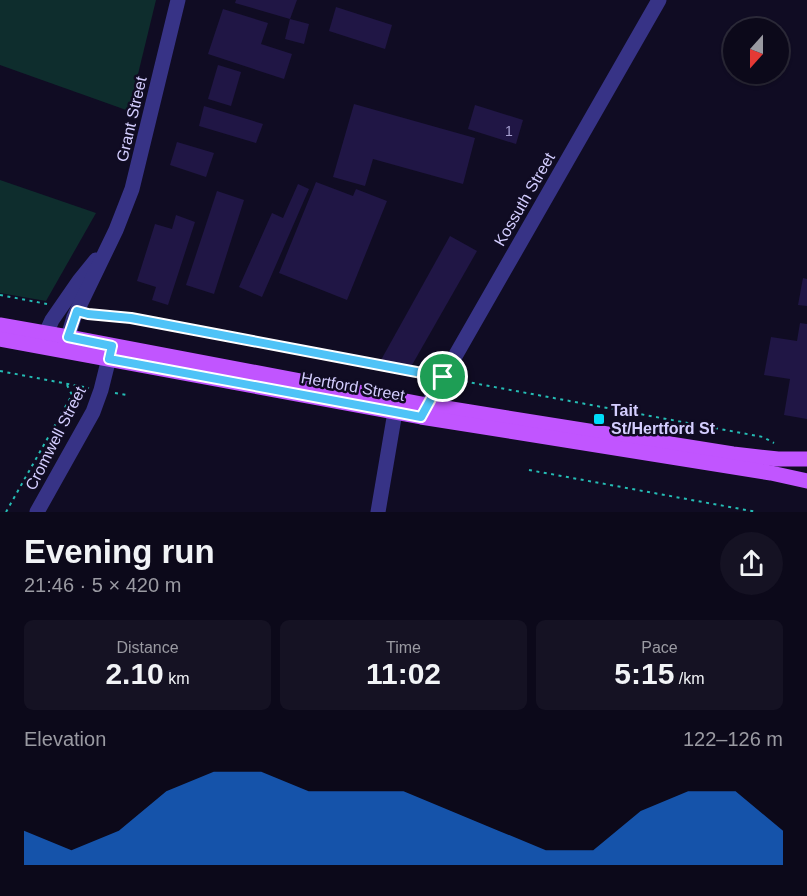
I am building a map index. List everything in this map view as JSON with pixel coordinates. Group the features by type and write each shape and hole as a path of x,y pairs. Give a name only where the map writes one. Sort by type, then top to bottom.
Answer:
{"main road":[{"name":"Hertford Street","path":"0,325 68,337 111,352 395,412 424,411 742,455 807,459"},
{"name":"Hertford Street","path":"0,339 54,349 111,352 807,481"}],"street":[{"name":"Grant Street","path":"54,349 68,337 77,311 132,189 178,0"},
{"name":"Kossuth Street","path":"424,411 659,0"},
{"name":"Grant Street","path":"46,333 52,320 79,281 109,243"},
{"path":"46,333 54,349"},
{"name":"Cromwell Street","path":"37,512 93,412 111,352"},
{"path":"378,512 395,412"}],"path":[{"path":"0,295 61,307"},
{"path":"77,311 131,318 763,437 780,446"},
{"path":"0,371 127,395"},
{"path":"6,512 72,395 66,383"},
{"path":"529,470 757,512"}],"green space":[{"path":"0,0 156,0 129,111 0,65"},
{"path":"0,180 96,213 46,301 0,293"}],"building":[{"path":"236,0 297,0 290,19 235,3"},
{"path":"336,7 392,25 385,49 329,31"},
{"path":"223,9 268,23 261,44 292,54 284,79 208,54"},
{"path":"290,19 309,24 304,44 285,39"},
{"path":"218,65 241,72 231,106 208,99"},
{"path":"354,104 475,138 463,184 373,159 365,186 333,177"},
{"path":"475,105 523,120 516,144 468,129"},
{"path":"204,106 263,124 256,143 199,126"},
{"path":"177,142 214,153 206,177 170,165"},
{"path":"316,182 353,196 356,189 387,201 347,300 279,273"},
{"path":"298,184 309,189 262,297 239,287 272,213 283,218"},
{"path":"217,191 244,200 214,294 186,285"},
{"path":"176,215 195,222 168,305 152,300 156,287 137,281 155,224 172,229"},
{"path":"450,236 477,251 412,365 381,360"},
{"path":"803,278 807,279 807,306 798,305"},
{"path":"800,323 807,324 807,419 784,415 790,379 764,375 771,337 797,341"}],"place":[{"name":"Tait St/Hertford St","path":"599,419"}],"route":[{"path":"77,311 131,318 443,377 421,417 109,359 112,346 68,337 77,311"}]}
